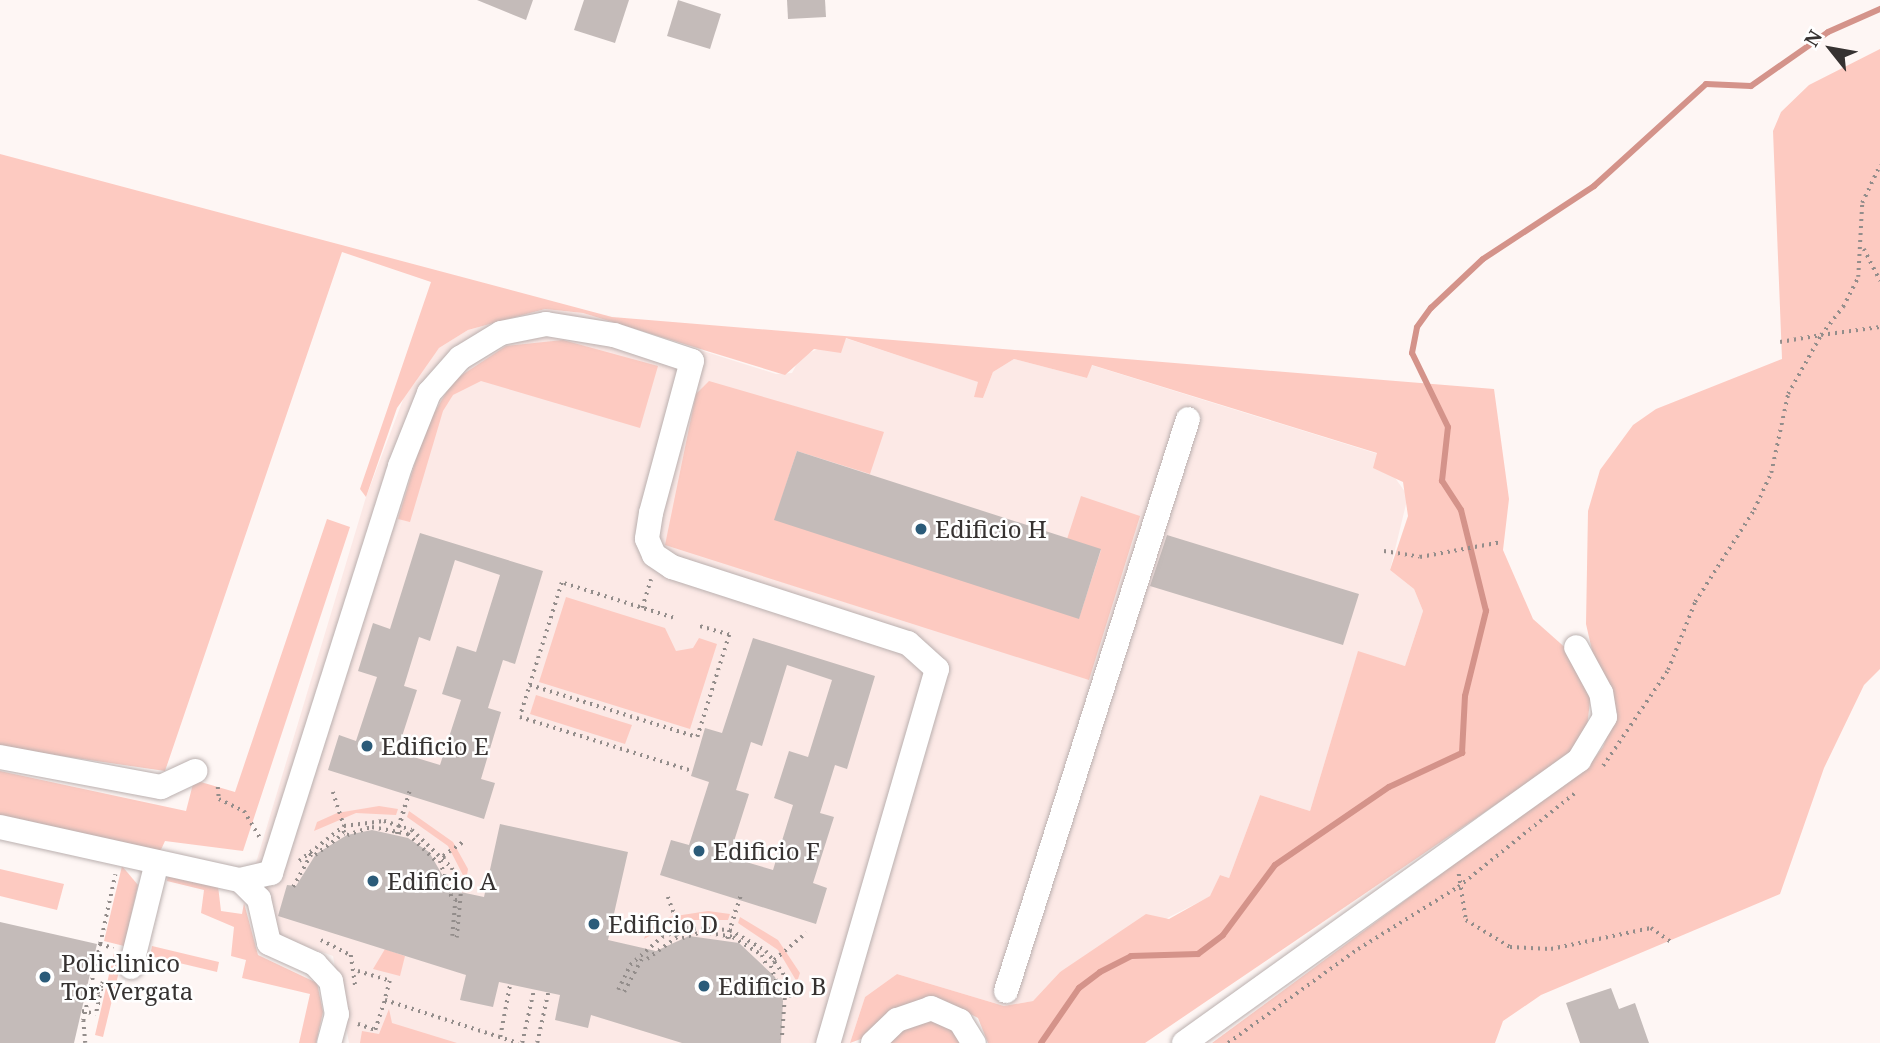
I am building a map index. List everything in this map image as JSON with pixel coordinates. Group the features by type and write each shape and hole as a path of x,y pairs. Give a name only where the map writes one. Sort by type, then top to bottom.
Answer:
{"lane":[{"path":"0,827 240,880 285,880 407,445 429,393 467,352 501,333 546,324 614,335 692,361 647,532 650,550 664,572 908,643 933,660 935,693 812,1043"},
{"path":"1006,991 1188,419"},
{"path":"1184,1043 1579,760 1602,730 1605,709 1576,647"},
{"path":"0,757 161,787 195,771"},
{"path":"133,960 157,862"},
{"path":"240,880 259,899 269,943 315,964 331,981 337,1014 329,1043"},
{"path":"828,1043 847,944"},
{"path":"873,1043 897,1020 931,1009 960,1021 974,1043"}],"path":[{"path":"1821,335 1858,277 1863,247 1862,203 1880,165"},
{"path":"1863,247 1880,281"},
{"path":"1780,342 1880,327"},
{"path":"1384,551 1420,557 1502,542"},
{"path":"642,608 664,572"},
{"path":"673,618 562,583 520,717 692,771"},
{"path":"530,685 697,737 729,635 698,626"},
{"path":"218,788 227,807 244,811 253,822 285,880 311,855 307,851 343,827 399,825 444,856 461,900 457,939"},
{"path":"397,833 410,789"},
{"path":"315,855 344,833 333,792"},
{"path":"397,833 405,805"},
{"path":"347,835 372,827 397,833 431,850 436,861"},
{"path":"452,899 439,861 463,842"},
{"path":"85,1043 88,999 120,853"},
{"path":"1460,870 1466,920 1492,941 1551,949 1651,928 1671,942"},
{"path":"727,938 741,894"},
{"path":"647,959 677,937 668,897"},
{"path":"452,936 455,900 461,900"},
{"path":"727,938 736,908"},
{"path":"618,990 639,954 677,930 730,930 775,961 791,996 785,998 782,1041"},
{"path":"682,938 702,932 727,938 762,955 766,966"},
{"path":"781,995 771,966 806,933"},
{"path":"100,944 133,960"},
{"path":"624,992 643,959 639,954"},
{"path":"355,1023 375,1030 390,981 358,971"},
{"path":"82,1011 96,1014 103,982 88,999"},
{"path":"499,1037 510,984"},
{"path":"385,1000 520,1043 534,989"},
{"path":"537,1043 548,993"}],"shaded area":[{"path":"1880,49 1880,669 1864,685 1824,768 1780,894 1541,995 1503,1021 1495,1043 1212,1043 1590,764 1603,747 1610,729 1586,624 1588,511 1600,470 1633,425 1656,409 1782,359 1773,131 1781,112 1809,85"},
{"path":"0,154 612,317 1494,389 1509,499 1503,550 1533,619 1569,651 1591,692 1587,728 1576,750 1145,1043 988,1043 978,1018 953,1005 850,1043 865,997 897,974 1004,1006 1033,1001 1060,972 1146,914 1169,919 1210,896 1220,875 1229,878 1260,795 1310,811 1358,651 1405,666 1423,611 1414,589 1390,570 1408,516 1403,482 1373,468 1377,453 1092,365 1087,378 1014,359 993,372 983,398 974,397 978,382 846,338 841,353 814,349 785,375 583,313 545,309 468,330 439,348 397,408 366,497 360,489 431,282 342,252 165,771 0,747"},
{"path":"545,309 583,313 776,374 792,373 801,356 845,338 979,382 983,398 993,372 1014,359 1087,378 1091,365 1378,454 1408,496 1390,570 1414,589 1423,611 1405,666 1358,652 1310,811 1260,795 1229,878 1220,875 1211,896 1060,972 1033,1001 1004,1006 897,974 865,997 850,1043 349,1043 333,956 277,936 246,896 366,497 409,384 439,348 468,330"},
{"path":"563,340 658,366 640,428 481,381 453,395 443,411 410,522 398,519 426,427 453,381 506,346"},
{"path":"709,381 884,432 870,474 797,451 775,519 1079,618 1101,550 1067,539 1081,496 1140,516 1089,680 665,545 696,394"},
{"path":"327,519 350,527 243,851 165,841 159,854 0,820 0,771 186,811 194,780 235,792"},
{"path":"566,597 665,628 676,651 693,648 699,638 717,644 690,729 539,682"},
{"path":"536,695 632,725 625,744 530,714"},
{"path":"379,806 398,809 396,815 356,813 314,831 317,822 337,813"},
{"path":"409,811 453,842 468,869 466,881 448,846 407,817"},
{"path":"122,866 138,885 124,946 104,941"},
{"path":"0,869 64,884 57,910 0,896"},
{"path":"168,876 218,886 221,911 242,914 244,903 258,955 317,983 323,1012 316,1043 299,1043 310,994 242,978 246,960 231,956 234,927 201,913 204,890 167,881"},
{"path":"708,911 730,914 728,920 678,920 644,939 647,930 669,917"},
{"path":"740,917 778,940 800,973 797,982 778,950 738,923"},
{"path":"152,946 219,962 217,972 150,956"},
{"path":"385,949 405,956 400,976 373,969"},
{"path":"114,953 123,955 103,1037 95,1035"},
{"path":"389,1009 392,1023 457,1043 360,1043 362,1031 379,1034"},
{"path":"922,1019 947,1023 963,1043 884,1043"}],"building":[{"path":"477,0 533,0 526,20"},
{"path":"584,0 629,0 615,43 574,30"},
{"path":"678,0 721,14 710,49 667,36"},
{"path":"787,0 825,0 826,17 788,19"},
{"name":"Edificio H","path":"797,451 1101,549 1079,619 774,520"},
{"path":"420,533 543,571 515,664 503,660 488,708 501,712 481,779 495,783 484,819 328,770 339,735 356,741 377,677 358,671 373,623 390,629","holes":["455,560 500,575 476,652 457,646 442,694 461,700 440,765 397,752 417,690 404,686 419,637 430,641"]},
{"path":"1167,535 1359,594 1343,645 1150,586"},
{"path":"753,638 875,676 847,769 835,765 820,813 834,817 813,883 827,888 816,924 660,875 671,840 689,845 709,782 691,776 705,728 722,733","holes":["787,665 832,680 808,757 789,751 774,798 793,805 773,870 729,857 749,794 736,790 751,742 762,746"]},
{"path":"500,824 628,852 608,940 656,951 689,936 739,943 775,977 783,1001 781,1043 682,1043 591,1015 588,1028 555,1020 560,995 499,982 493,1007 460,1000 466,975 278,916 287,885 296,886 316,854 347,835 372,830 408,838 429,852 451,890 484,897"},
{"name":"Policlinico Tor Vergata","path":"0,922 97,944 74,1043 0,1043"},
{"path":"1611,988 1619,1009 1635,1003 1649,1043 1580,1043 1566,1003"}],"waterway":[{"path":"1041,1043 1079,988 1100,972 1131,956 1198,954 1223,935 1275,865 1389,787 1462,753 1465,696 1486,611 1461,510 1442,481 1448,427 1412,353 1417,327 1431,308 1483,259 1594,186 1706,84 1751,86 1828,32 1880,9"}],"place":[{"name":"Edificio H","path":"921,529"},
{"name":"Edificio E","path":"367,746"},
{"name":"Edificio F","path":"699,851"},
{"name":"Edificio A","path":"373,881"},
{"name":"Edificio D","path":"594,924"},
{"name":"Policlinico Tor Vergata","path":"45,977"},
{"name":"Edificio B","path":"704,986"}]}
